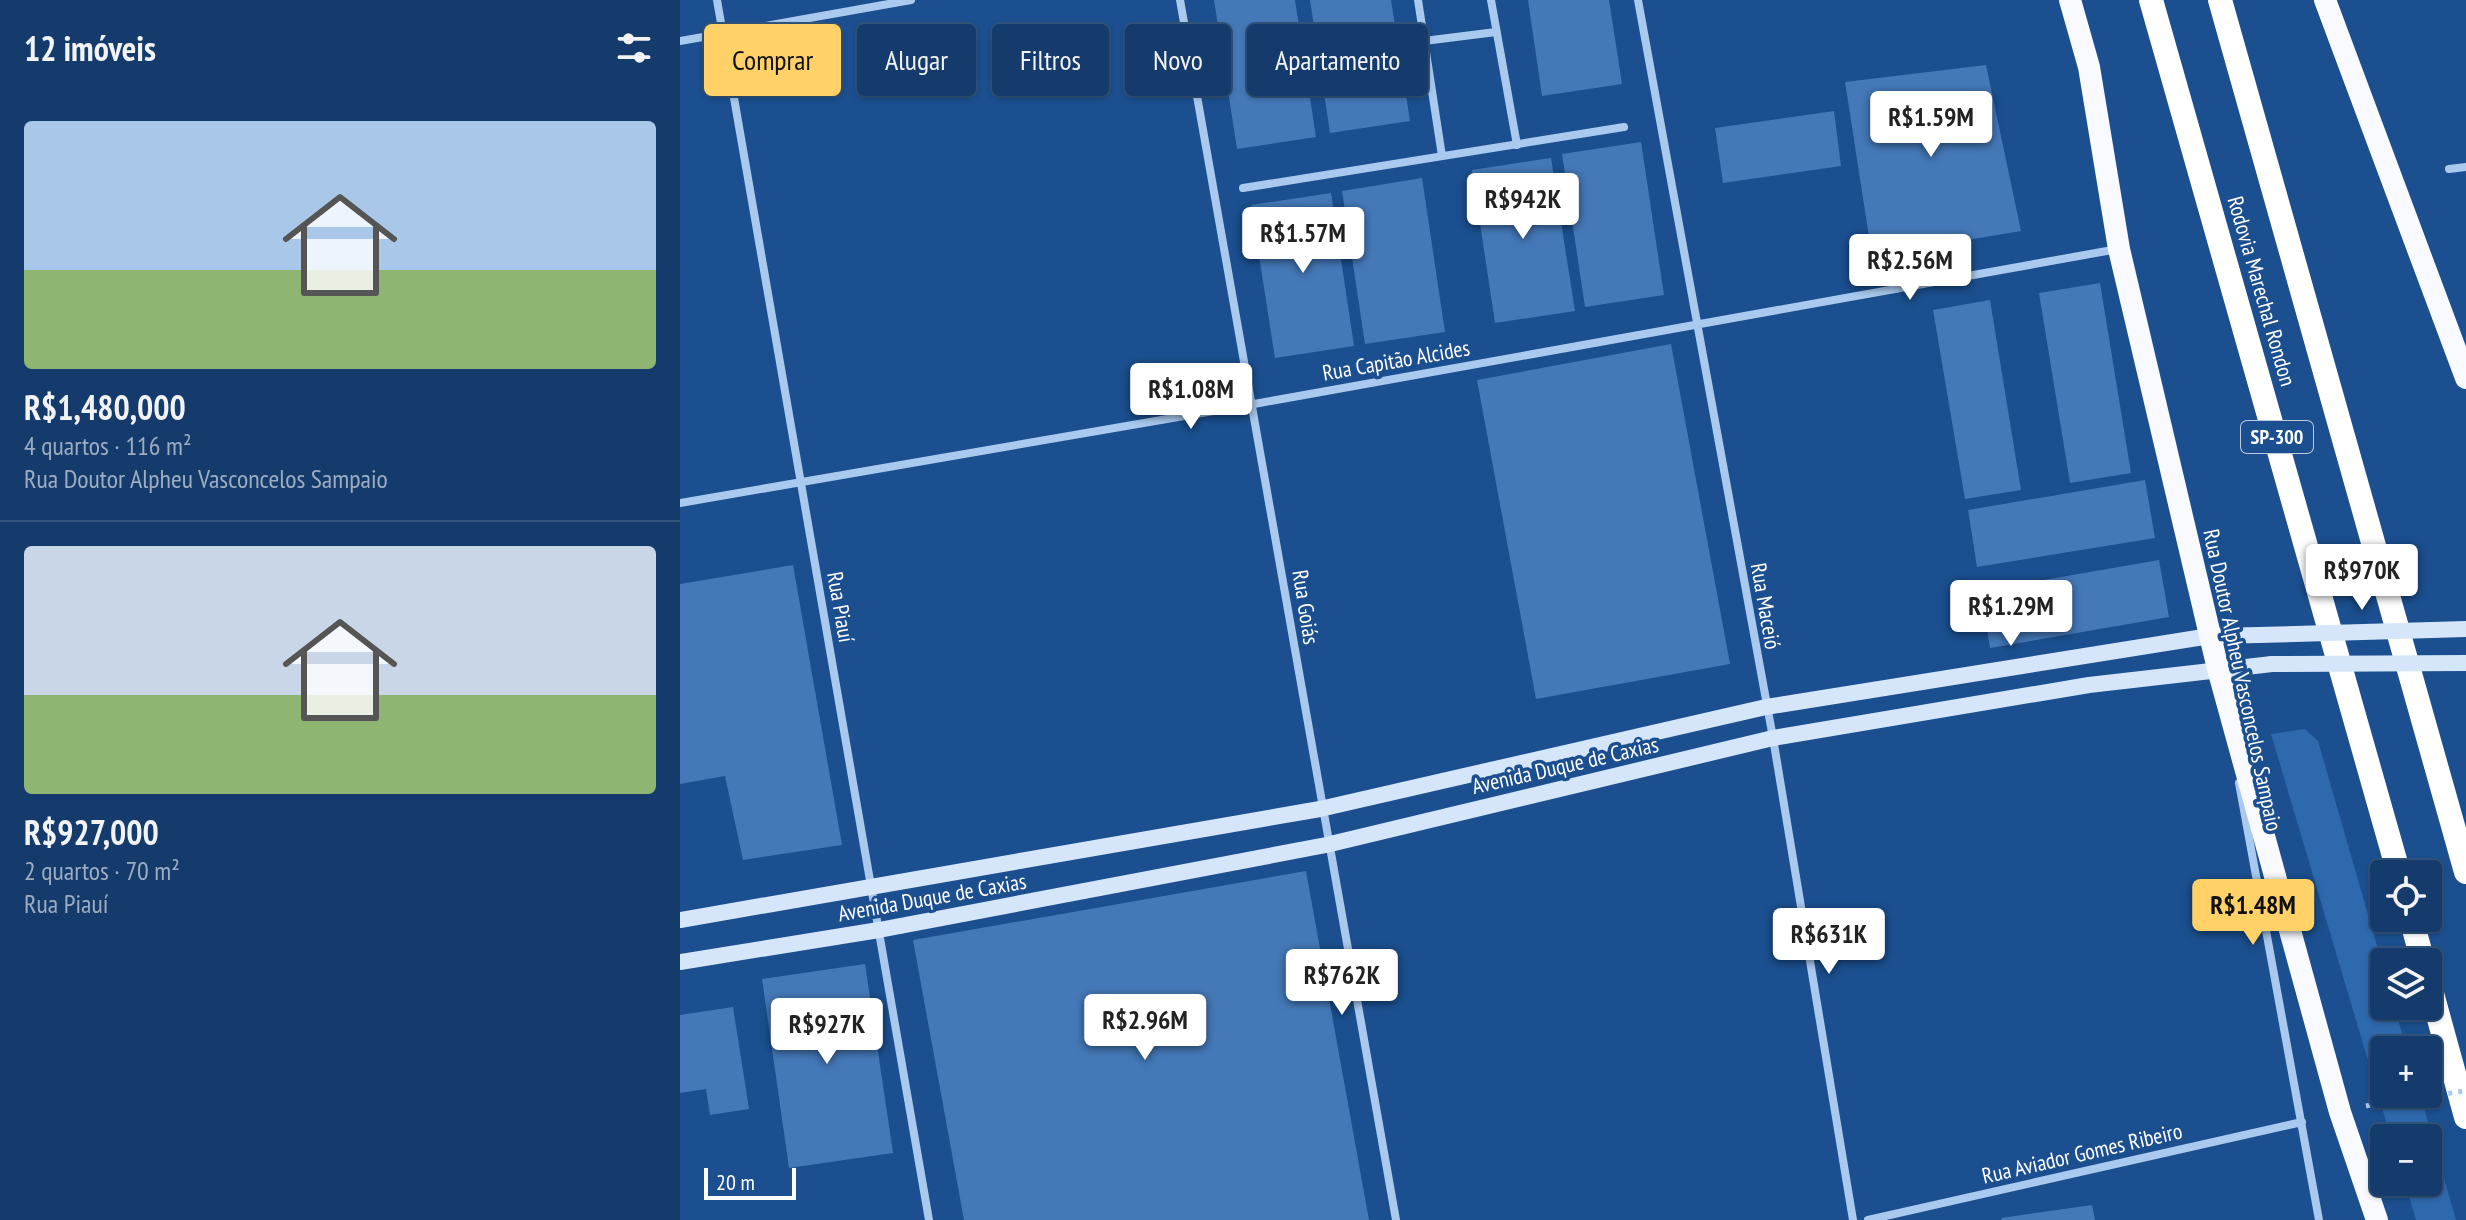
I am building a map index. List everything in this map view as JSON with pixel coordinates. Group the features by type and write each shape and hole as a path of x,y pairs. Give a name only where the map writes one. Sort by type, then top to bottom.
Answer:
{"highway":[{"name":"Rua Doutor Alpheu Vasconcelos Sampaio","path":"2070,0 2089,67 2119,249 2218,669"},
{"name":"Rodovia Marechal Rondon","path":"2151,0 2395,860"},
{"name":"Rodovia Marechal Rondon","path":"2220,0 2466,872"},
{"path":"2325,0 2466,378"},
{"path":"2218,669 2340,1112 2377,1220"},
{"path":"2439,1020 2466,1117"}],"main road":[{"name":"Avenida Duque de Caxias","path":"680,920 1320,809 1766,707 2210,636 2466,629"},
{"name":"Avenida Duque de Caxias","path":"680,962 879,930 1326,845 1773,738 2089,685 2272,664 2466,663"}],"street":[{"name":"Rua Piauí","path":"717,0 721,24"},
{"path":"778,24 911,0"},
{"name":"Rua Goiás","path":"1180,0 1254,404 1326,845 1396,1220"},
{"path":"1418,0 1422,24"},
{"path":"1491,0 1517,145"},
{"name":"Rua Maceió","path":"1638,0 1773,738 1853,1220"},
{"path":"1428,40 1496,32"},
{"path":"680,41 704,37"},
{"path":"1428,67 1442,156"},
{"name":"Rua Piauí","path":"734,96 929,1220"},
{"path":"1243,188 1624,127"},
{"path":"2449,169 2466,167"},
{"name":"Rua Capitão Alcides","path":"680,503 2119,249"},
{"name":"Rua Doutor Alpheu Vasconcelos Sampaio","path":"2218,669 2319,1220"},
{"name":"Rua Aviador Gomes Ribeiro","path":"1868,1220 2302,1122"}],"path":[{"path":"2442,1094 2466,1091"}],"shaded area":[{"path":"2305,729 2318,741 2370,921 2370,932 2373,932 2378,948 2370,948 2370,1020 2398,1020 2403,1036 2370,1036 2370,1067 2271,734"},
{"path":"2382,1108 2424,1108 2429,1124 2387,1124"},
{"path":"2442,1171 2456,1220 2416,1220 2409,1196 2442,1196"}],"building":[{"path":"1214,0 1295,0 1299,24 1247,24 1247,96 1310,96 1316,137 1237,149 1229,96 1231,24 1218,24"},
{"path":"1310,0 1391,0 1395,24 1314,24"},
{"path":"1528,0 1609,0 1622,84 1542,96"},
{"path":"1986,65 2021,231 1872,256 1845,82"},
{"path":"1324,96 1406,96 1410,121 1330,133"},
{"path":"1834,111 1841,166 1723,183 1715,128"},
{"path":"1641,142 1664,295 1585,307 1562,154"},
{"path":"1551,158 1575,311 1495,323 1472,170"},
{"path":"1422,178 1445,332 1365,344 1342,191"},
{"path":"1331,193 1354,346 1275,358 1251,205"},
{"path":"2100,283 2131,473 2070,483 2039,293"},
{"path":"1990,300 2021,490 1965,499 1933,310"},
{"path":"1671,344 1730,664 1536,699 1477,380"},
{"path":"2145,480 2155,538 1977,567 1968,510"},
{"path":"2159,560 2169,617 1990,648 1981,591"},
{"path":"793,565 842,845 743,860 725,776 680,784 680,584"},
{"path":"1306,871 1369,1220 964,1220 913,940"},
{"path":"865,964 893,1153 789,1168 762,979"},
{"path":"733,1007 749,1109 710,1115 706,1089 680,1093 680,1015"},
{"path":"2092,1205 2095,1220 2001,1218"}]}
